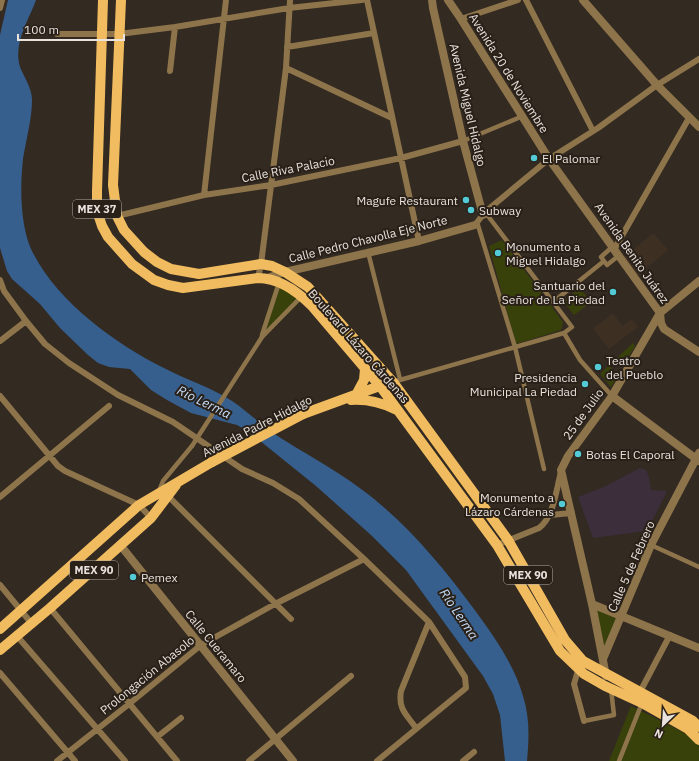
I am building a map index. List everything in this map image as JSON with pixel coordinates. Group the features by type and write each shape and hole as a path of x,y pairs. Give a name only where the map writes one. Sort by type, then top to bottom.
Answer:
{"main road":[{"name":"MEX 37","path":"103,0 101,33 98,211 102,226 108,237 132,264 154,280 168,285 183,288 263,278"},
{"name":"Boulevard Lázaro Cárdenas","path":"120,0 114,185 116,211 124,230 137,245 157,262 171,269 199,274 261,264 272,266 285,272 308,287 396,380 508,540 584,674 608,688 642,703 688,729 699,740"},
{"path":"98,211 116,211"},
{"name":"Boulevard Lázaro Cárdenas","path":"263,278 279,283 302,296 380,386 497,545 560,651 580,665 606,674 699,726"},
{"path":"356,395 364,380 366,369"},
{"name":"Avenida Padre Hidalgo","path":"0,629 139,505 212,462 303,414 396,380"},
{"name":"MEX 90","path":"339,401 373,401 384,403 398,410"},
{"name":"Avenida Padre Hidalgo","path":"0,650 32,624 151,518 180,481"}],"street":[{"path":"0,8 2,0"},
{"path":"204,195 226,0"},
{"path":"263,278 261,264 286,68 290,0"},
{"path":"57,34 120,34 175,27 289,8 362,0"},
{"path":"367,0 419,241"},
{"name":"Avenida Miguel Hidalgo","path":"432,0 463,141 484,214"},
{"name":"Avenida 20 de Noviembre","path":"448,0 461,18 549,159"},
{"path":"461,18 518,0"},
{"path":"526,0 593,131"},
{"path":"583,0 657,85 699,127"},
{"path":"170,71 175,27"},
{"path":"287,48 374,33"},
{"path":"544,469 515,347 476,223 484,214 549,159 593,131 657,85 699,59"},
{"path":"286,68 392,118"},
{"path":"463,141 523,116"},
{"path":"615,251 689,118"},
{"name":"Calle Riva Palacio","path":"116,211 204,195 271,185 401,158 463,141"},
{"name":"Avenida Benito Juárez","path":"549,159 660,312 661,323 664,329 699,352"},
{"path":"368,252 396,380 564,333 572,327 484,214"},
{"name":"Calle Pedro Chavolla Eje Norte","path":"263,278 419,241 476,223"},
{"path":"611,248 615,251 617,257 607,265 604,261 601,257 611,248"},
{"path":"553,302 604,261"},
{"path":"0,280 4,291 45,344 69,363 118,395 173,422 242,469 274,483 299,499 429,622 465,677 466,688 378,761"},
{"path":"660,312 699,281"},
{"path":"262,336 279,283"},
{"path":"158,494 163,481 192,446 262,336 302,296"},
{"name":"25 de Julio","path":"550,515 561,470 568,456 612,396 660,312"},
{"path":"0,341 26,321"},
{"path":"564,333 580,360 612,396 698,458"},
{"path":"0,396 49,457 65,471 139,505 151,518"},
{"path":"0,497 109,406"},
{"name":"Calle 5 de Febrero","path":"603,659 652,545 698,458"},
{"path":"561,470 592,604 614,715 584,721 574,684 580,665"},
{"path":"168,496 291,619"},
{"path":"497,545 539,528 545,524 550,515 572,513"},
{"path":"652,545 699,568"},
{"name":"Calle Cueramaro","path":"120,546 293,761"},
{"name":"Prolongación Abasolo","path":"56,761 98,729 201,645 275,604 364,559"},
{"path":"0,585 32,624"},
{"path":"592,604 622,615 699,648"},
{"path":"50,608 177,761"},
{"path":"416,728 402,709 400,700 401,691 429,622"},
{"path":"18,636 125,761"},
{"path":"640,692 670,636"},
{"path":"0,673 75,761"},
{"path":"249,761 351,676"},
{"path":"619,761 642,703"},
{"path":"157,737 181,718"},
{"path":"463,761 474,752"}],"shaded area":[{"path":"653,233 668,250 637,276 622,259"},
{"path":"613,313 622,326 632,319 638,327 609,349 593,329"},
{"path":"640,468 646,470 649,477 651,490 667,491 650,525 653,530 593,538 578,497 604,487"}],"green space":[{"path":"502,240 563,322 561,330 516,344 489,246"},
{"path":"275,286 282,288 301,301 257,344"},
{"path":"580,288 587,297 582,301 586,306 574,315 563,301"},
{"path":"633,343 635,346 622,368 615,360"},
{"path":"609,365 618,376 611,387 600,374"},
{"path":"597,607 619,617 603,652"},
{"path":"631,706 689,735 699,745 699,761 609,761"}],"water":[{"name":"Río Lerma","path":"8,0 36,0 22,33 18,50 20,67 28,83 32,96 31,115 23,159 21,193 27,239 42,268 55,286 71,303 88,319 107,333 145,358 232,401 276,435 357,486 405,527 461,592 509,661 519,684 527,712 527,761 505,761 500,715 493,694 483,676 406,570 371,535 316,486 249,432 237,425 191,413 151,390 130,369 109,367 98,363 60,328 40,304 12,279 7,271 0,248 0,35"}],"place":[{"name":"El Palomar","path":"534,158"},
{"name":"Magufe Restaurant","path":"466,200"},
{"name":"Subway","path":"471,210"},
{"name":"Monumento a Miguel Hidalgo","path":"498,253"},
{"name":"Santuario del Señor de La Piedad","path":"613,292"},
{"name":"Teatro del Pueblo","path":"598,367"},
{"name":"Presidencia Municipal La Piedad","path":"585,384"},
{"name":"Botas El Caporal","path":"578,454"},
{"name":"Monumento a Lázaro Cárdenas","path":"562,504"},
{"name":"Pemex","path":"133,577"}]}
